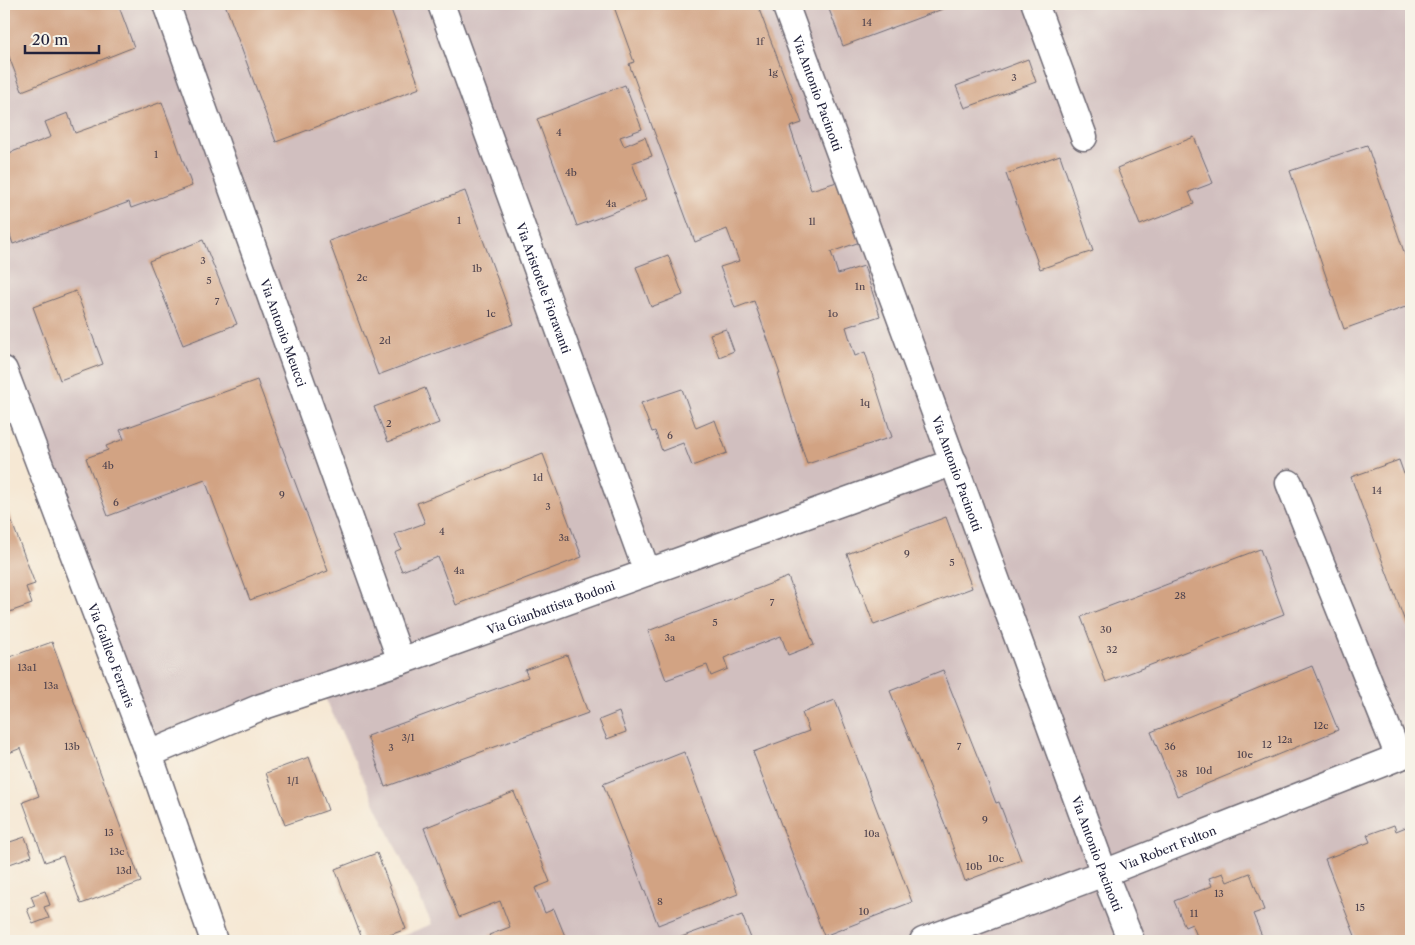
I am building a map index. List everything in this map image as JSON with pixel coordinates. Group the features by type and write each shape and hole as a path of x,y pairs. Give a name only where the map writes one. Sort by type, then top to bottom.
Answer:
{"street":[{"name":"Via Antonio Meucci","path":"166,4 401,661"},
{"name":"Via Aristotele Fioravanti","path":"440,4 647,572"},
{"name":"Via Antonio Pacinotti","path":"785,4 1104,873 1131,941"},
{"path":"1035,4 1084,137"},
{"name":"Via Galileo Ferraris","path":"4,370 149,754 214,941"},
{"name":"Via Gianbattista Bodoni","path":"149,754 261,707 401,661 954,462"},
{"path":"1289,483 1405,755"},
{"name":"Via Robert Fulton","path":"924,941 1405,755"}],"shaded area":[{"path":"4,4 1411,4 1411,941 390,941 432,924 318,683 143,754 4,383"}],"building":[{"path":"4,4 118,4 134,47 22,91 8,54 4,56"},
{"path":"225,4 389,4 420,88 276,142"},
{"path":"613,4 757,4 802,123 790,127 811,190 840,181 860,242 831,252 838,274 864,266 880,316 846,327 855,356 865,352 892,437 807,464 778,374 780,374 754,301 735,308 720,267 739,261 727,229 695,242 629,64 634,62"},
{"path":"827,4 956,4 843,46"},
{"path":"1028,59 1036,82 965,108 956,86"},
{"path":"625,85 642,129 620,137 624,146 645,137 652,156 632,163 646,200 577,226 537,119"},
{"path":"162,102 192,186 131,208 129,202 13,244 4,217 4,155 51,137 45,122 68,113 75,133"},
{"path":"1194,137 1213,183 1189,192 1194,204 1140,225 1117,168"},
{"path":"1367,145 1411,272 1411,305 1344,329 1290,171"},
{"path":"1060,155 1093,251 1040,269 1006,174"},
{"path":"465,191 514,324 378,375 329,241"},
{"path":"203,240 237,324 183,345 149,261"},
{"path":"668,255 683,295 651,307 636,267"},
{"path":"76,291 103,364 60,380 33,307"},
{"path":"726,329 734,351 719,357 710,334"},
{"path":"257,380 328,571 250,600 205,480 108,516 86,458 108,450 106,446 124,439 120,430"},
{"path":"425,388 439,423 388,442 374,407"},
{"path":"682,389 696,428 715,420 727,453 692,466 683,443 662,451 655,431 652,432 641,403"},
{"path":"543,454 582,557 456,605 438,557 402,571 394,552 401,549 395,534 425,523 417,503"},
{"path":"1399,460 1404,474 1411,471 1411,625 1407,627 1351,477"},
{"path":"4,501 35,584 26,587 32,604 4,614"},
{"path":"946,517 972,588 874,625 847,554"},
{"path":"1260,549 1284,614 1106,682 1081,617"},
{"path":"788,577 814,645 788,655 781,636 724,658 728,669 711,676 707,665 666,680 648,631"},
{"path":"52,642 141,882 81,904 63,856 45,862 23,802 39,796 21,748 4,755 4,690 8,689 4,678 4,659"},
{"path":"567,655 588,713 385,787 367,736 528,677 525,670"},
{"path":"1312,666 1338,730 1177,796 1151,732"},
{"path":"943,670 996,803 999,802 1021,860 965,881 944,822 890,691"},
{"path":"835,700 912,902 824,936 753,752 809,731 802,713"},
{"path":"619,712 626,732 607,739 599,720"},
{"path":"684,752 738,894 658,925 603,784"},
{"path":"309,757 328,810 285,825 266,773"},
{"path":"514,792 550,882 535,888 545,913 554,909 567,941 492,941 489,935 510,927 500,901 459,917 424,828"},
{"path":"1394,825 1396,831 1411,825 1411,941 1357,941 1325,859 1370,842 1367,835"},
{"path":"25,837 32,856 4,866 4,844"},
{"path":"377,853 406,929 374,941 363,941 335,869"},
{"path":"1223,873 1227,882 1250,873 1264,910 1253,914 1264,941 1199,941 1192,924 1185,927 1174,901 1212,886 1209,878"},
{"path":"45,891 50,905 44,907 49,918 33,924 27,909 35,906 31,896"},
{"path":"742,915 752,941 670,941"}]}
